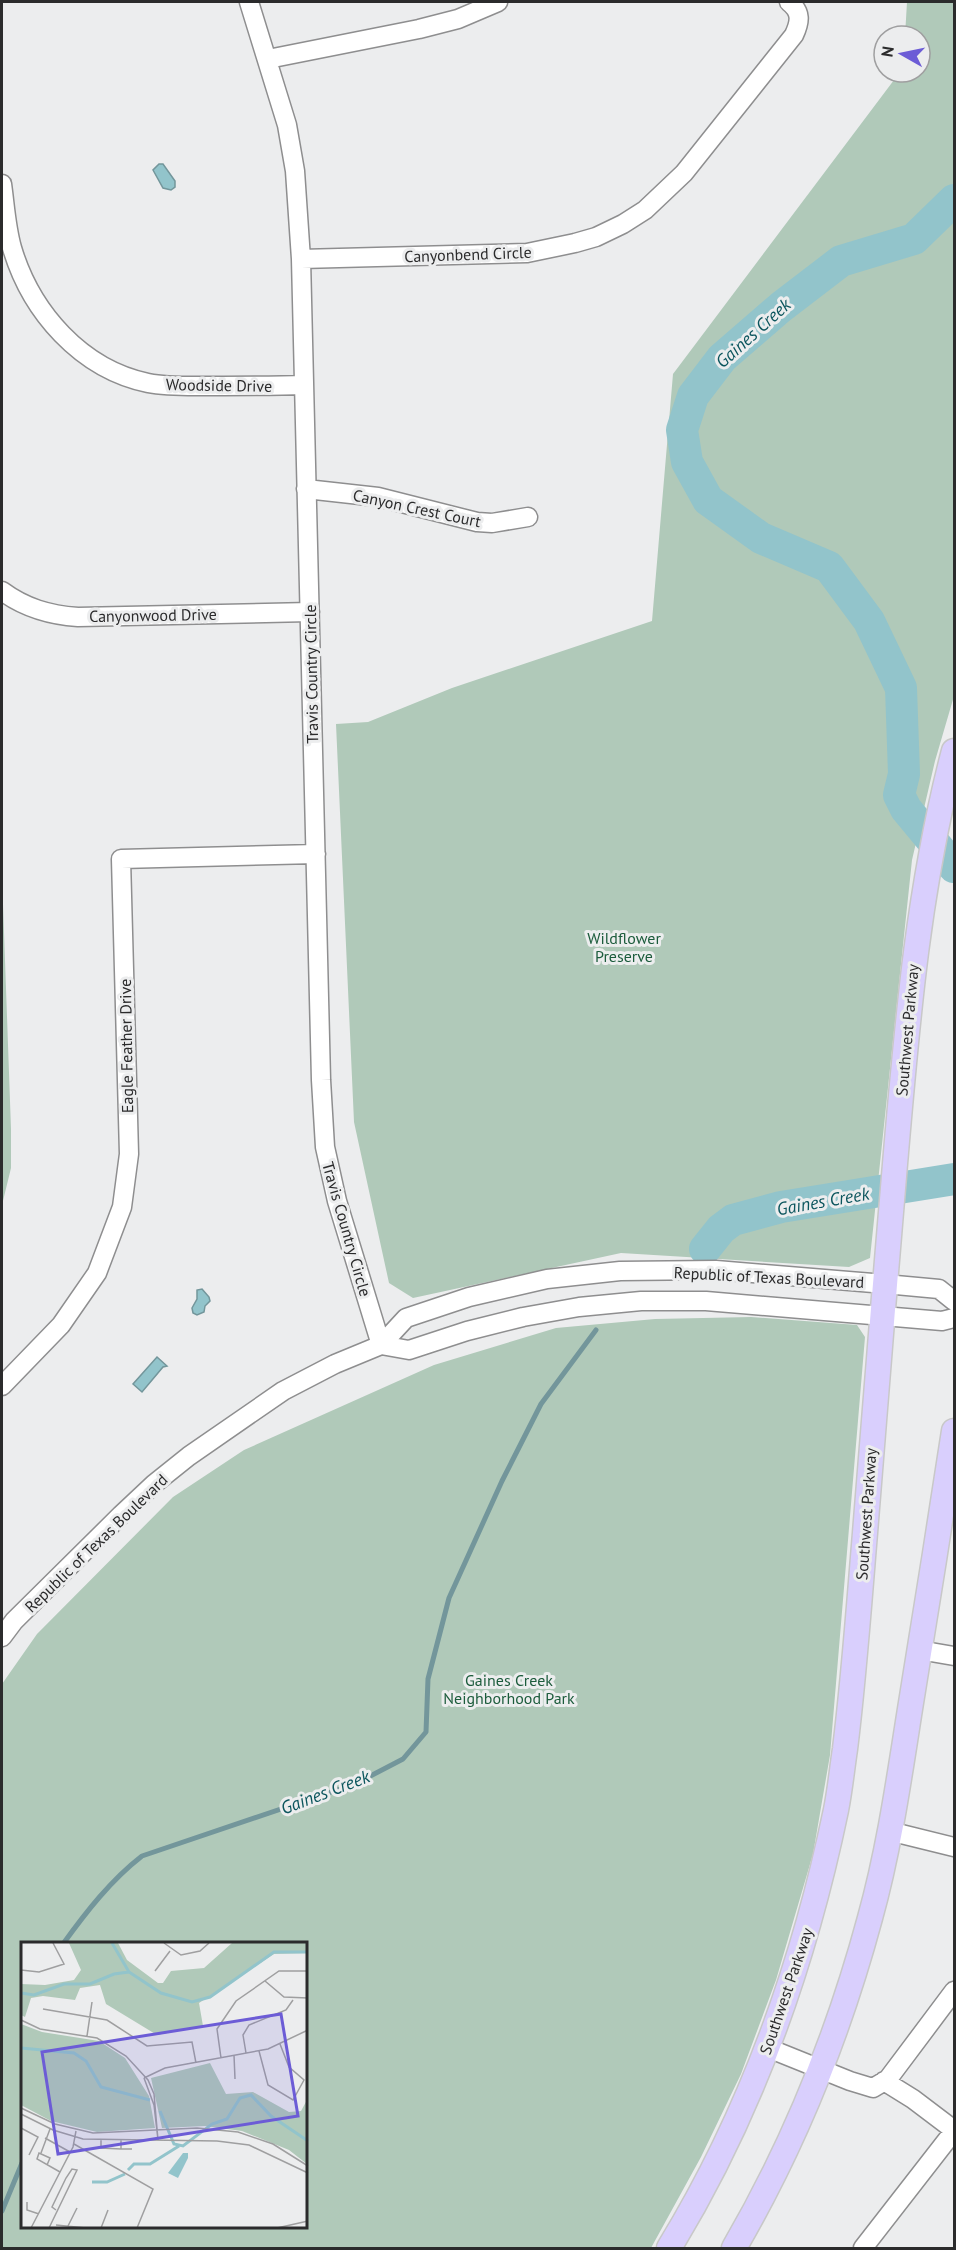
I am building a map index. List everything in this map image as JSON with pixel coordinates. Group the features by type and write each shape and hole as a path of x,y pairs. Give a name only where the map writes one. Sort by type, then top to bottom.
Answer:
{"main road":[{"name":"Southwest Parkway","path":"669,2248 714,2167 768,2048 792,1981 810,1918 837,1806 852,1695 881,1316 909,996 929,862 954,751"},
{"path":"734,2248 756,2211 822,2070 871,1917 889,1831 954,1431"}],"street":[{"name":"Travis Country Circle","path":"249,2 287,125 295,171 301,259 325,1147 337,1201 381,1345"},
{"path":"268,59 419,29 458,19 498,2"},
{"name":"Canyonbend Circle","path":"301,259 527,253 596,237 623,224 645,210 684,173 794,35 800,23 799,14 789,2"},
{"name":"Woodside Drive","path":"2,184 12,247 30,291 45,315 63,335 92,360 131,378 161,385 304,385"},
{"name":"Canyon Crest Court","path":"306,489 378,497 477,522 509,522 528,517"},
{"name":"Canyonwood Drive","path":"2,591 36,610 54,615 78,617 310,612"},
{"name":"Eagle Feather Drive","path":"2,1386 61,1325 97,1273 122,1207 129,1154 121,859 316,854"},
{"name":"Republic of Texas Boulevard","path":"2,1637 14,1621 121,1515 189,1456 283,1391 335,1364 381,1345 406,1318 469,1297 547,1279 620,1271 716,1270 885,1284 939,1289 954,1301"},
{"name":"Republic of Texas Boulevard","path":"381,1345 410,1350 467,1331 524,1317 641,1301 706,1301 942,1321 954,1318"},
{"path":"919,1650 954,1656"},
{"path":"889,1831 954,1847"},
{"path":"768,2048 873,2088 888,2079 954,1991"},
{"path":"863,2248 954,2130 913,2099 884,2081"}],"green space":[{"name":"Wildflower Preserve","path":"907,2 954,2 954,696 935,761 912,860 870,1258 849,1267 621,1253 413,1298 389,1283 354,1122 336,724 368,722 452,688 652,621 673,374 891,84 932,84 932,24 906,24"},
{"path":"2,876 11,1168 2,1205"},
{"name":"Gaines Creek Neighborhood Park","path":"751,1317 857,1325 865,1337 830,1755 813,1854 776,1980 741,2074 701,2157 651,2248 2,2248 2,1684 37,1634 173,1497 244,1450 434,1365 556,1328 655,1319"}],"water":[{"path":"159,164 163,164 175,181 175,187 171,190 163,188 153,170"},
{"path":"202,1289 210,1301 205,1306 204,1312 197,1315 193,1313 192,1308 197,1299 197,1290"},
{"path":"157,1357 167,1366 163,1367 142,1392 133,1384"}],"waterway":[{"name":"Gaines Creek","path":"954,200 914,239 841,261 781,307 722,358 693,396 682,430 687,462 708,500 761,538 829,567 869,621 901,688 904,774 899,795 906,809 954,867"},
{"name":"Gaines Creek","path":"705,1249 721,1229 733,1220 781,1207 954,1179"},
{"name":"Gaines Creek","path":"64,1942 100,1897 142,1856 355,1784 403,1759 426,1732 428,1679 449,1598 502,1481 541,1404 596,1330"},
{"name":"Gaines Creek","path":"2,2211 21,2165"}]}
